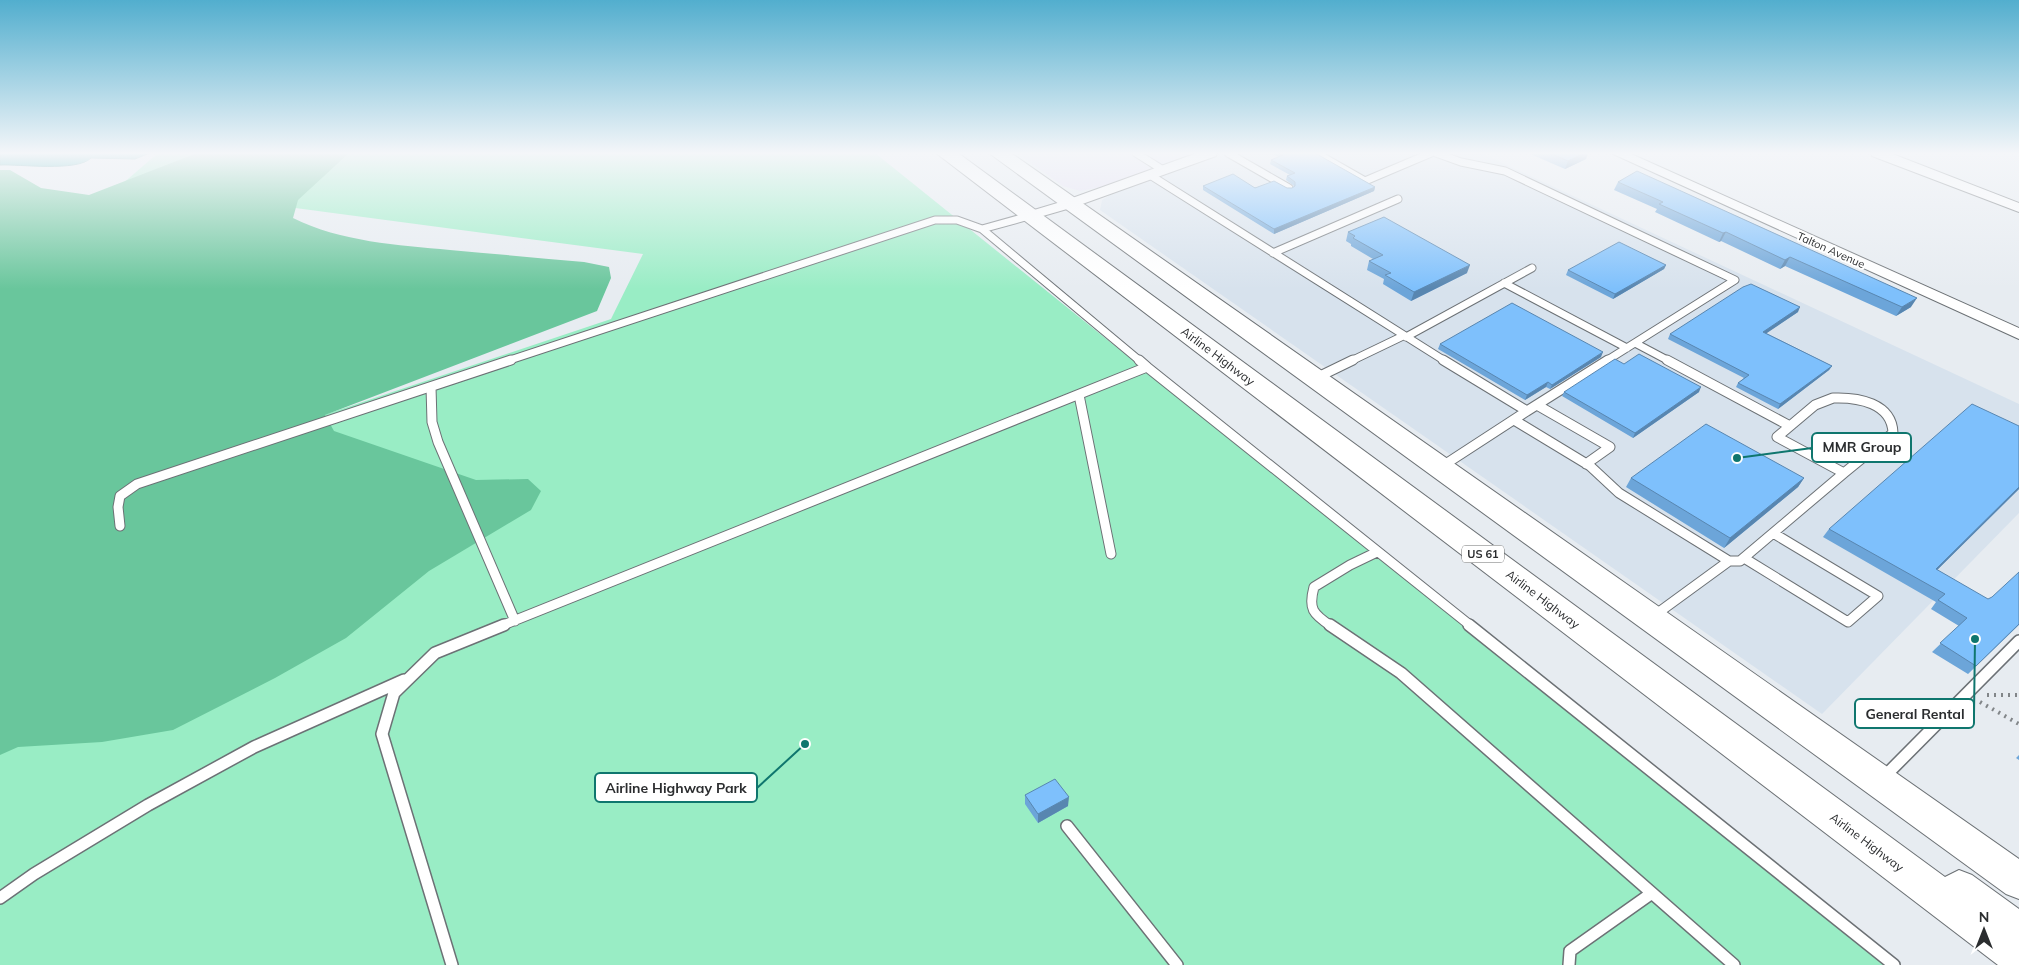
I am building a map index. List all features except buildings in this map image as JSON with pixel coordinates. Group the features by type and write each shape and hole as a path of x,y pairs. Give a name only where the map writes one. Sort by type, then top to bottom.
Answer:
{"highway":[{"name":"Airline Highway","path":"1005,198 2019,956"},
{"path":"1061,198 2019,882"},
{"path":"1272,396 1313,379"},
{"path":"1495,563 1825,788 2019,932"}],"street":[{"path":"1029,216 1086,198"},
{"name":"Talton Avenue","path":"1717,198 2019,334"},
{"path":"1993,198 2019,208"}],"lane":[{"path":"1193,198 1273,253 1527,411"},
{"path":"1439,468 1735,280 1562,198"},
{"path":"1273,253 1398,199"},
{"path":"982,229 1029,216"},
{"path":"120,526 116,502 130,487 935,220 957,220 982,229 1147,367 1894,965"},
{"path":"1313,379 1405,336 1532,268"},
{"path":"1504,283 1627,348"},
{"path":"1635,343 1790,426"},
{"path":"452,965 382,734 394,693 435,653 1147,367"},
{"path":"431,388 432,422 438,442 515,621"},
{"path":"1079,395 1111,554"},
{"path":"1514,420 1586,464 1619,493 1729,561 1740,561 1744,558 1844,472 1893,433 1895,426 1884,411 1862,400 1832,397 1821,401 1777,437 1844,472"},
{"path":"1538,405 1610,447 1586,464"},
{"path":"1744,558 1848,622 1878,596 1773,533"},
{"path":"1378,552 1350,565 1314,587 1310,602 1316,616 1401,674 1734,965"},
{"path":"1650,619 1729,561"},
{"path":"1879,782 2019,641"},
{"path":"0,898 34,874 148,805 254,746 411,677"},
{"path":"1067,826 1177,965"},
{"path":"1568,965 1570,952 1652,893"}],"path":[{"path":"1966,695 2019,695"},
{"path":"1966,695 2019,724"}],"shaded area":[{"path":"1105,198 1578,198 2019,404 2019,513 1822,714 1100,210 1102,200"}],"green space":[{"path":"0,198 300,198 293,218 311,226 350,237 410,246 584,262 609,267 611,278 597,311 325,415 334,431 476,480 528,479 541,491 531,510 429,571 346,638 275,678 173,730 102,742 18,747 0,755"},
{"path":"220,198 931,198 1885,965 0,965 0,523 611,319 643,254"}],"place":[{"name":"MMR Group","path":"1737,458"},
{"name":"General Rental","path":"1975,639"},
{"name":"Airline Highway Park","path":"805,744"}]}
